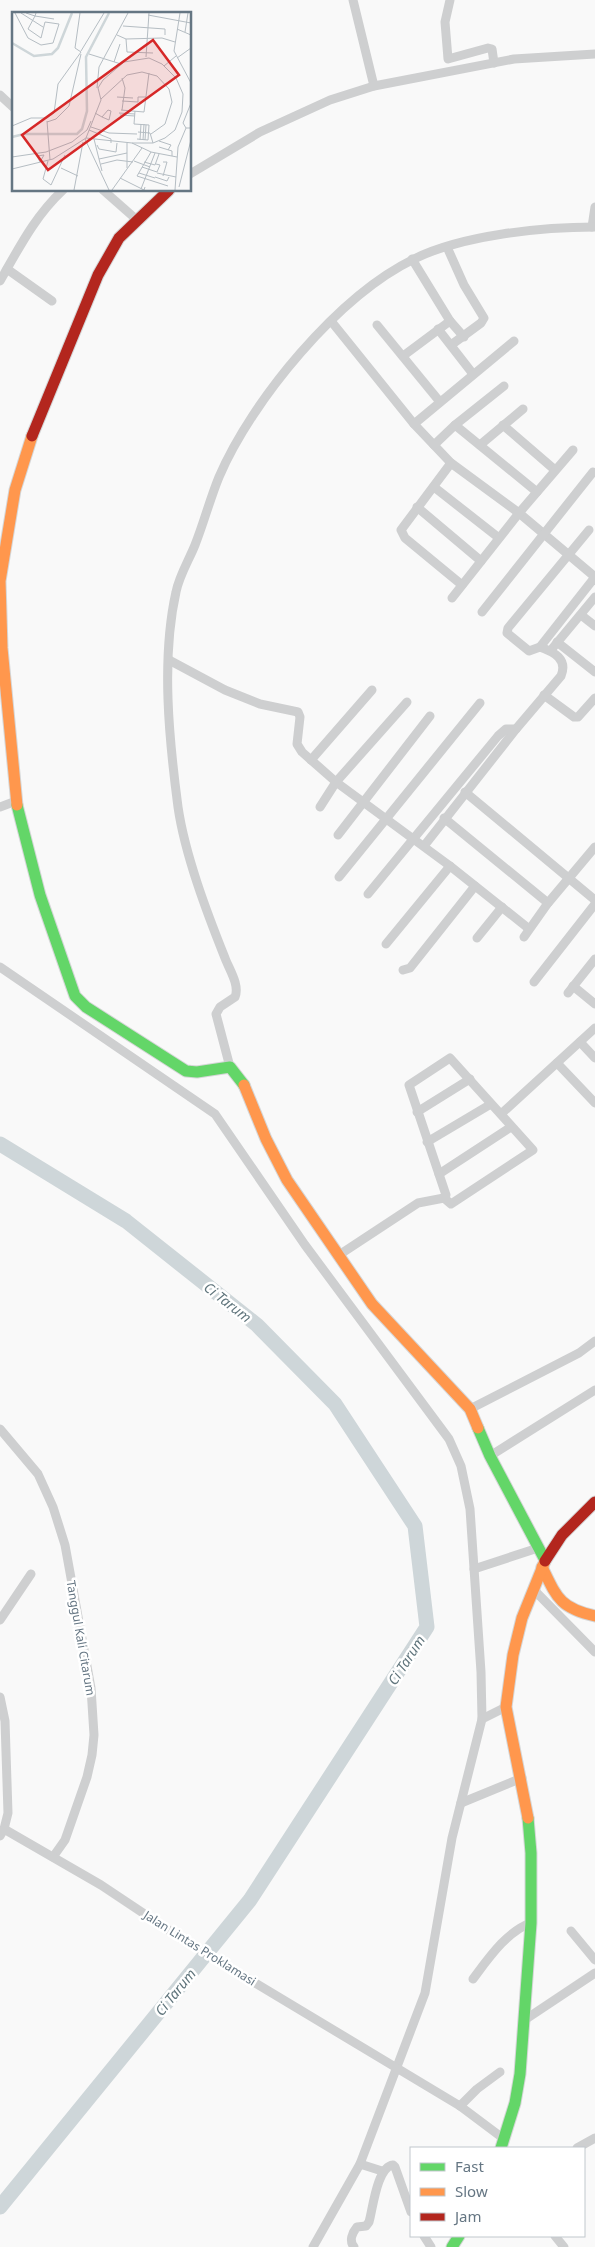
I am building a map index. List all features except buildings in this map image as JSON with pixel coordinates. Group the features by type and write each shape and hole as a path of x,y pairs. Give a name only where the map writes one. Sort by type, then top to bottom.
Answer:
{"street":[{"path":"353,0 374,86"},
{"path":"450,0 445,22 448,59 488,48 492,49 494,63"},
{"path":"191,173 260,132 330,100 374,86 514,59 595,54"},
{"path":"0,95 12,106"},
{"path":"0,281 42,212 62,191"},
{"path":"104,191 137,220"},
{"path":"168,191 119,238 98,276 37,419 15,490 1,557 2,648 16,801 40,895 67,978 75,996 92,1012 186,1071 197,1072 230,1066"},
{"path":"595,207 594,227 519,232 447,247 412,259 381,279 331,321 257,408 220,476 196,544 176,590 169,660 170,722 178,808 183,835 237,991 235,997 220,1007 216,1014 230,1066 241,1079 266,1139 287,1180 372,1304 470,1409 490,1456 538,1548 564,1607 574,1612 595,1616"},
{"path":"447,247 464,285 483,316 481,323 451,345"},
{"path":"412,259 450,321 464,337"},
{"path":"7,269 52,301"},
{"path":"331,321 414,424 451,463 519,513 569,553 595,577 540,647 529,652 507,634 508,628 569,553 589,530"},
{"path":"403,356 450,321"},
{"path":"378,325 440,402"},
{"path":"438,329 473,374"},
{"path":"414,424 514,341"},
{"path":"434,445 455,424 504,386"},
{"path":"480,445 522,410"},
{"path":"455,424 537,492"},
{"path":"504,426 555,470"},
{"path":"452,598 519,513 573,450"},
{"path":"451,463 401,530 402,534 462,585"},
{"path":"482,612 593,472"},
{"path":"434,487 499,538"},
{"path":"417,508 481,562"},
{"path":"551,650 595,597"},
{"path":"581,615 595,626"},
{"path":"557,642 595,672"},
{"path":"424,846 444,818 561,676 564,668 562,660 551,650 540,647"},
{"path":"169,660 226,690 260,704 298,712 300,717 298,744 311,760 385,820 450,866 502,908 526,932 595,847"},
{"path":"311,760 372,690"},
{"path":"544,695 574,717 578,717 595,698"},
{"path":"320,807 336,782 407,702"},
{"path":"338,877 480,703"},
{"path":"338,836 430,716"},
{"path":"368,894 498,736 506,729 516,729"},
{"path":"465,792 595,900"},
{"path":"0,807 16,801"},
{"path":"444,818 548,904"},
{"path":"386,944 450,866"},
{"path":"403,970 410,968 475,886"},
{"path":"534,982 595,904"},
{"path":"476,938 502,908"},
{"path":"595,959 571,989 595,1004"},
{"path":"0,967 211,1110 305,1245 450,1439 461,1466 468,1497 474,1569 482,1719 440,1901 430,1977 396,2067 393,2081 360,2164 313,2247"},
{"path":"501,1114 595,1028"},
{"path":"580,1042 595,1058"},
{"path":"450,1058 533,1150 451,1204 444,1198 446,1195 409,1085 450,1058"},
{"path":"557,1063 595,1103"},
{"path":"417,1112 470,1080"},
{"path":"427,1142 492,1104"},
{"path":"439,1174 511,1127"},
{"path":"339,1255 418,1203 444,1198"},
{"path":"470,1409 580,1353 595,1341"},
{"path":"490,1456 595,1390"},
{"name":"Tanggul Kali Citarum","path":"0,1429 38,1474 53,1507 65,1545 91,1688 94,1735 92,1755 87,1777 65,1840 53,1857"},
{"path":"502,2144 515,2103 526,2019 531,1923 529,1825 522,1778 506,1707 515,1647 543,1563 562,1535 595,1502"},
{"path":"474,1569 538,1548"},
{"path":"0,1620 31,1574"},
{"path":"533,1589 595,1652"},
{"path":"0,1697 5,1721 8,1813 2,1833"},
{"path":"482,1719 506,1707"},
{"path":"462,1803 522,1778"},
{"name":"Jalan Lintas Proklamasi","path":"2,1833 53,1857 129,1903 182,1939 460,2106 502,2144"},
{"path":"473,1979 499,1947 517,1930 531,1923"},
{"path":"571,1931 595,1960"},
{"path":"526,2019 595,1973"},
{"path":"460,2106 500,2072"},
{"path":"579,2147 595,2138"},
{"path":"360,2164 382,2171"},
{"path":"354,2247 351,2240 355,2230 369,2222 382,2171 390,2165 395,2166 410,2209"},
{"path":"556,2237 564,2247"}],"waterway":[{"name":"Ci Tarum","path":"0,1144 126,1221 257,1325 335,1404 415,1526 427,1627 250,1900 0,2207"}],"traffic: fast":[{"path":"17,805 40,895 75,996 86,1007 186,1071 197,1072 230,1067 244,1085"},
{"path":"478,1428 490,1456 545,1560"},
{"path":"501,2147 515,2103 520,2074 531,1923 531,1853 528,1818"},
{"path":"452,2247 458,2237"}],"traffic: slow":[{"path":"17,805 2,648 0,581 15,490 32,436"},
{"path":"244,1085 266,1139 287,1180 372,1304 470,1409 478,1428"},
{"path":"528,1818 506,1707 513,1655 522,1618 545,1561"},
{"path":"542,1567 561,1600 574,1609 595,1616"}],"traffic: jam":[{"path":"32,436 98,275 119,238 168,191"},
{"path":"545,1561 562,1535 595,1502"}]}
